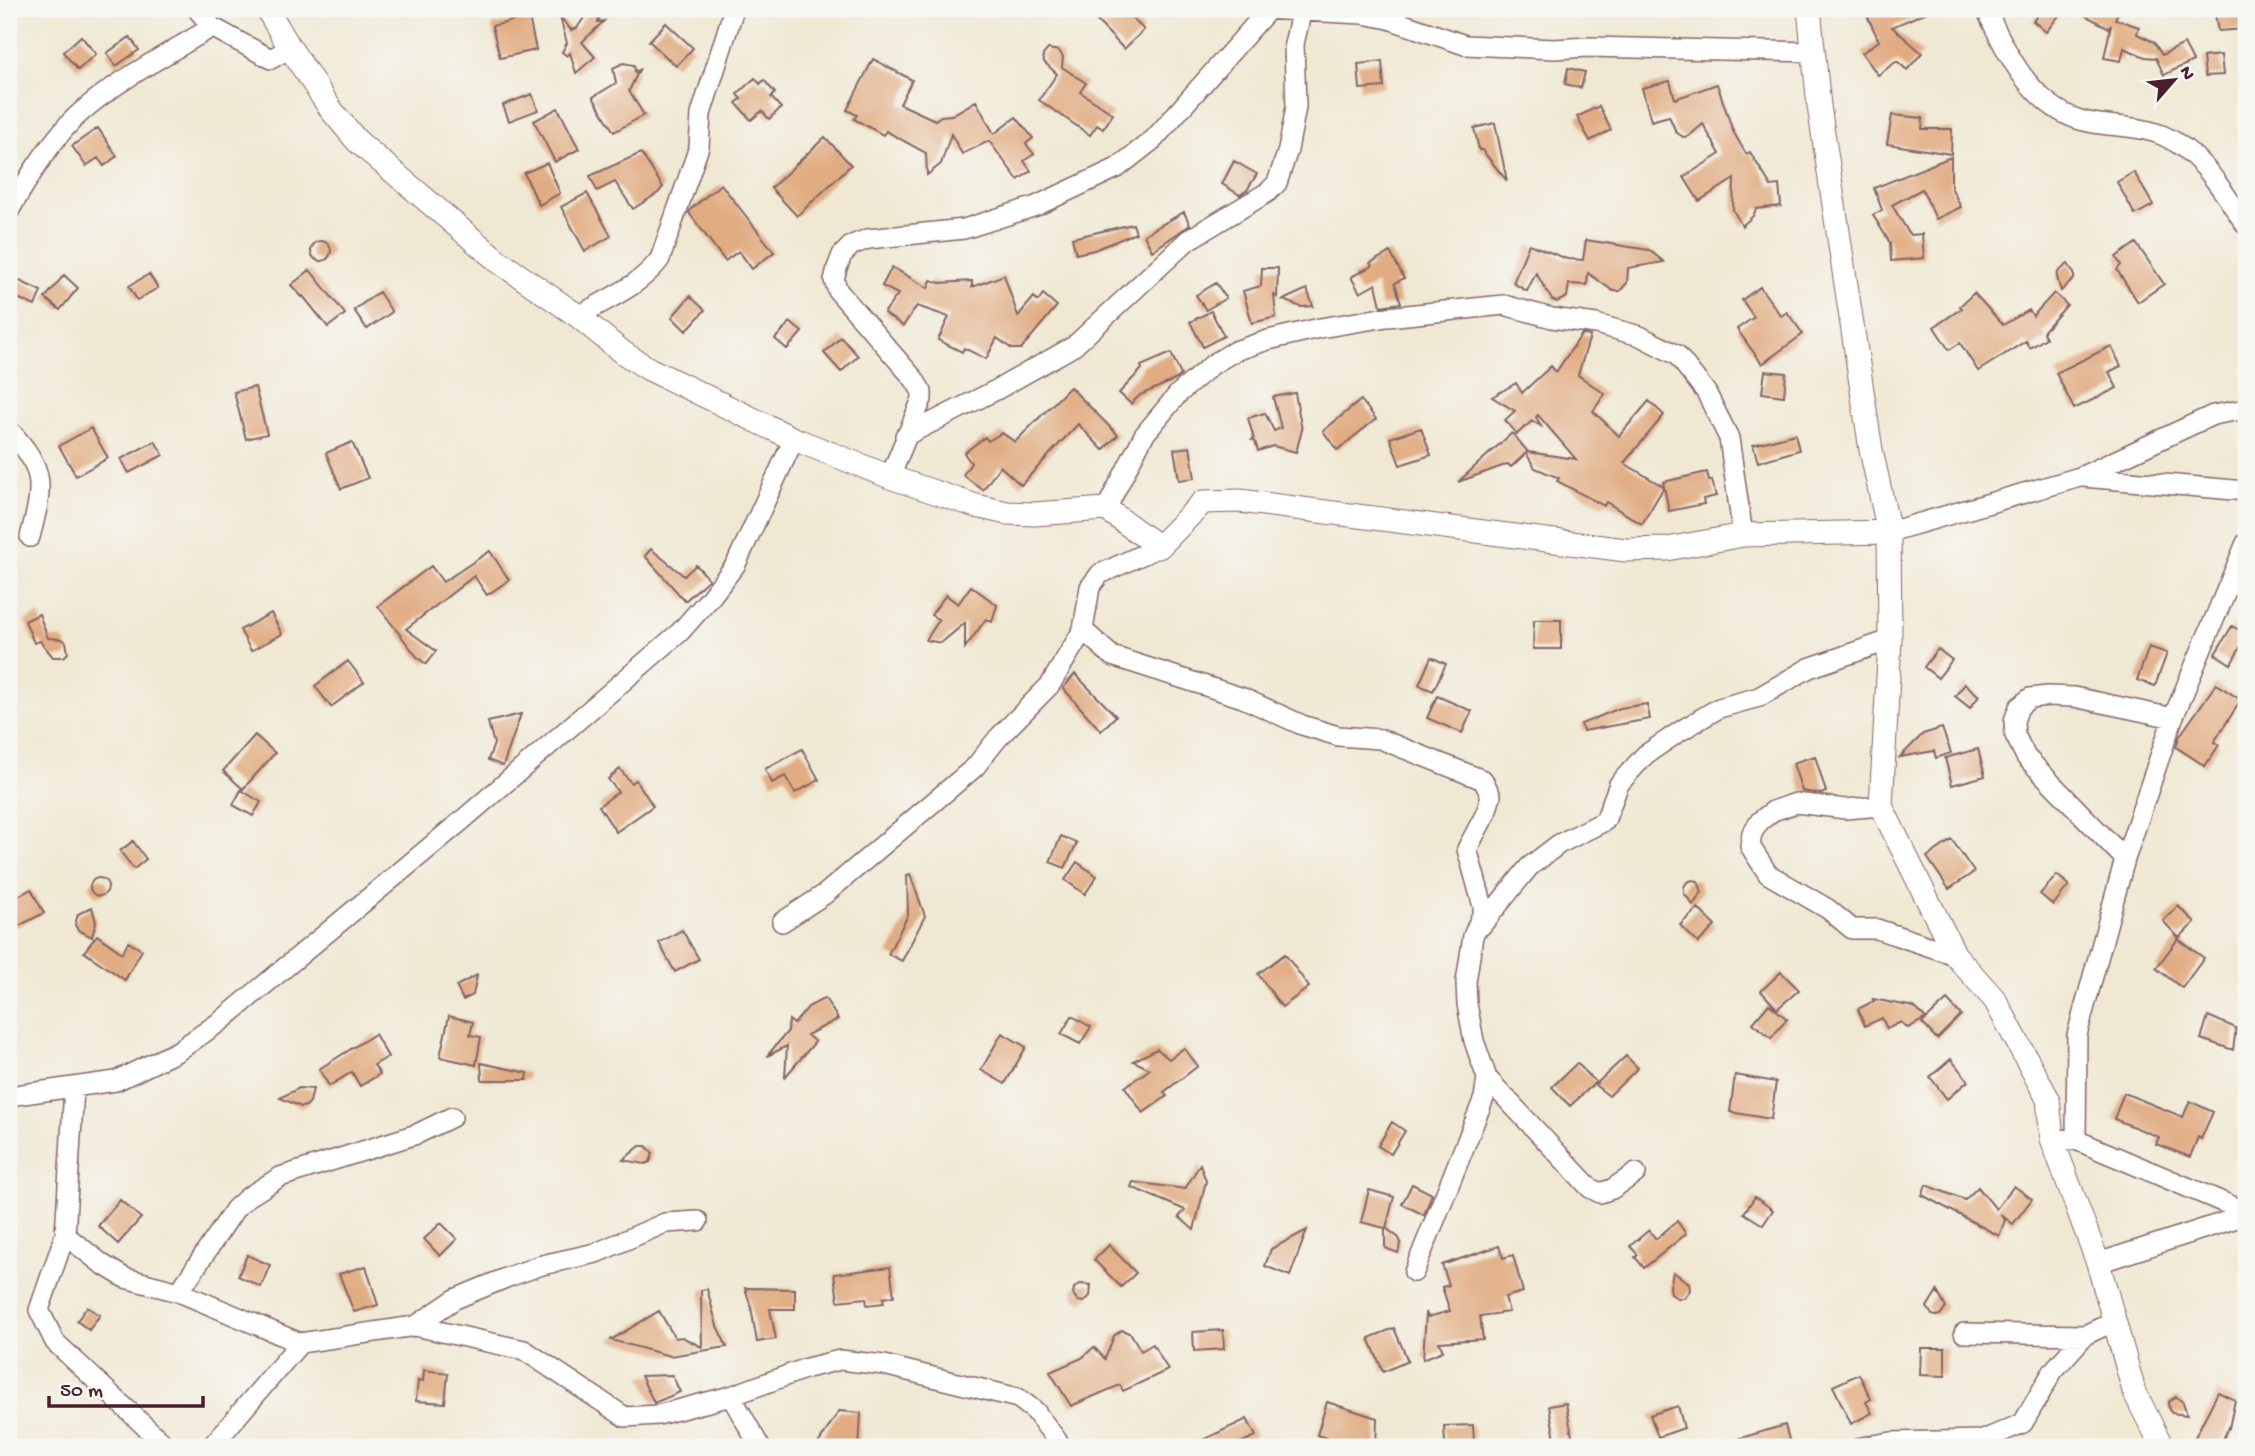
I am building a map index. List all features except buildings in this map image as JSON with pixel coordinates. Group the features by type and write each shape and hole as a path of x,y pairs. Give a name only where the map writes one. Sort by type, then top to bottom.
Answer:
{"street":[{"path":"197,9 212,27 271,59 290,48"},
{"path":"267,9 332,111 357,141 498,261 649,369 794,439 890,477 976,506 1007,513 1106,509 1159,547"},
{"path":"578,316 636,282 652,270 660,259 699,147 701,114 734,9"},
{"path":"1809,9 1819,106 1871,450 1889,532 1890,640 1881,806 1955,955 1995,1000 2048,1099 2052,1139 2098,1263 2134,1391 2162,1447"},
{"path":"1986,9 2006,52 2038,93 2057,110 2080,120 2134,128 2165,136 2203,163 2246,225"},
{"path":"890,477 922,399 922,392 914,379 838,291 834,280 842,254 852,244 868,239 964,229 1036,206 1116,168 1154,139 1266,10 1363,13 1465,45 1554,49 1588,47 1814,52"},
{"path":"905,436 998,389 1074,346 1188,240 1268,192 1277,183 1289,150 1296,107 1294,44 1302,10"},
{"path":"9,211 34,167 67,125 106,93 212,27"},
{"path":"1106,509 1144,435 1178,394 1206,370 1235,351 1320,328 1387,317 1504,306 1552,318 1596,324 1640,336 1677,355 1706,392 1728,438 1743,535"},
{"path":"782,922 825,894 975,767 998,738 1050,685 1083,630 1090,587 1100,574 1159,547 1203,502 1240,501 1626,550 1667,549 1743,535 1889,532 2080,477 2213,415 2246,409"},
{"path":"9,430 35,462 39,478 38,503 30,537"},
{"path":"9,1096 116,1081 177,1051 221,1021 466,817 680,632 710,598 736,564 794,439"},
{"path":"2080,477 2246,491"},
{"path":"2076,1140 2077,1035 2125,859 2173,719 2246,543"},
{"path":"1083,630 1112,656 1243,698 1302,725 1338,736 1380,738 1483,780 1491,796 1486,813 1467,849 1484,910 1473,936 1466,982 1474,1041 1487,1078 1590,1188 1600,1193 1636,1173"},
{"path":"1473,936 1529,867 1559,844 1605,821 1619,784 1645,755 1719,708 1759,697 1809,668 1890,640"},
{"path":"2125,859 2026,757 2015,735 2014,721 2019,707 2030,698 2048,696 2074,697 2173,719"},
{"path":"1881,806 1846,809 1796,803 1773,811 1760,821 1752,833 1750,846 1768,874 1828,909 1852,929 1877,929 1955,955"},
{"path":"1414,1272 1484,1098 1487,1078"},
{"path":"74,1088 65,1235 39,1310 55,1342 167,1447"},
{"path":"178,1292 235,1209 263,1186 280,1177 417,1134 452,1117"},
{"path":"2052,1139 2076,1140 2246,1214"},
{"path":"2098,1263 2246,1214"},
{"path":"415,1326 455,1299 508,1277 542,1265 596,1253 665,1223 698,1221"},
{"path":"65,1235 125,1278 178,1292 300,1343 415,1326 524,1350 625,1417 658,1415 731,1396 807,1368 839,1360 884,1365 1018,1398 1035,1411 1062,1447"},
{"path":"1861,1447 1891,1442 1980,1444 2023,1423 2053,1371 2085,1335 2115,1321"},
{"path":"1964,1333 2085,1335"},
{"path":"211,1447 300,1343"},
{"path":"731,1396 760,1447"}]}
